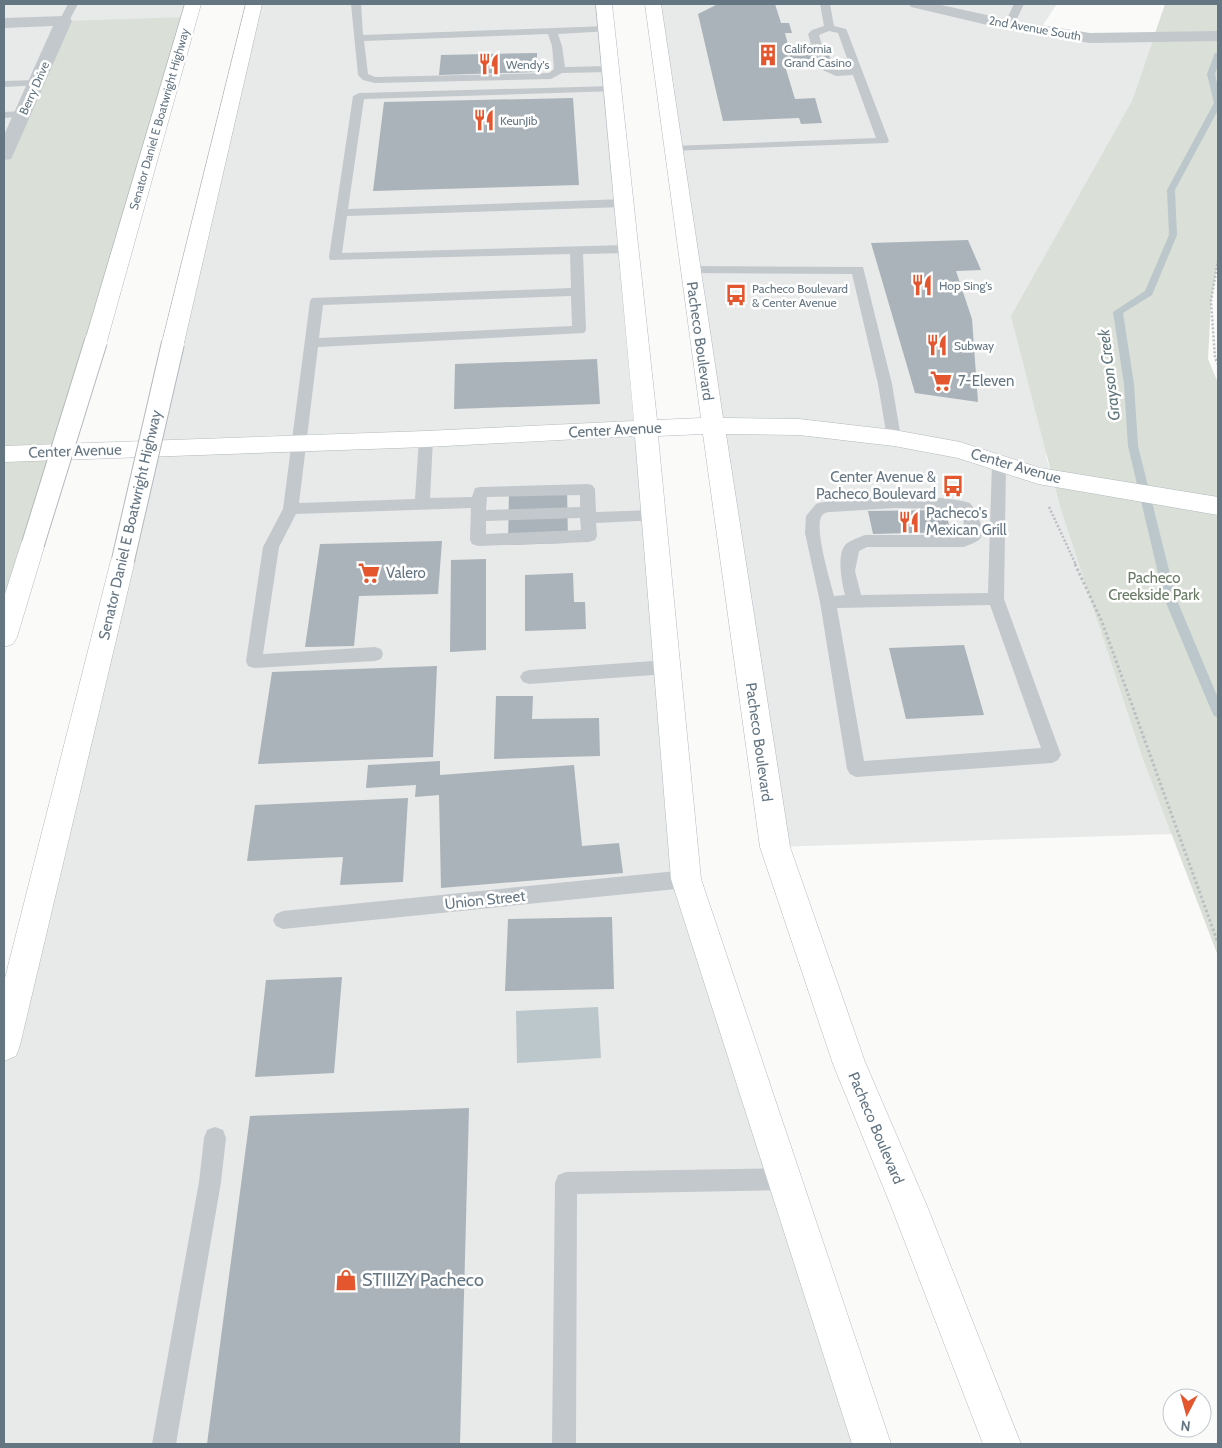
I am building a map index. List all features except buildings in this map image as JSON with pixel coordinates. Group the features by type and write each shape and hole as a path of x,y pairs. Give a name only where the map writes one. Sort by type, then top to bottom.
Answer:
{"main road":[{"name":"Senator Daniel E Boatwright Highway","path":"4,637 96,341 192,4"},
{"name":"Senator Daniel E Boatwright Highway","path":"4,1045 123,560 254,4"},
{"path":"604,4 646,428 686,879 872,1444"},
{"name":"Pacheco Boulevard","path":"653,4 712,426 775,847 849,1064 909,1206 1002,1444"},
{"name":"Center Avenue","path":"4,454 299,442 426,439 646,428 712,426 799,427 894,438 960,450 1044,477 1218,506"}],"street":[{"name":"2nd Avenue South","path":"917,4 1009,25 1090,38 1218,36"},
{"path":"4,23 64,21"},
{"name":"Berry Drive","path":"4,155 64,21"}],"lane":[{"path":"64,21 73,4"},
{"path":"356,4 361,72 364,76 375,80 551,76 560,70 611,69"},
{"path":"825,4 829,28"},
{"path":"1009,25 1019,4"},
{"path":"672,148 883,141 858,72 842,31 829,28 813,34 823,68 836,72 858,72"},
{"path":"358,38 607,29"},
{"path":"552,31 557,46 560,70"},
{"path":"4,84 36,83"},
{"path":"613,89 359,96 335,257 628,249"},
{"path":"4,115 22,114"},
{"path":"341,213 624,203"},
{"path":"312,343 579,330 576,250"},
{"path":"690,270 858,270 885,384 894,438"},
{"path":"375,654 254,661 271,547 291,509 317,301 577,292"},
{"path":"422,504 426,439"},
{"path":"964,541 973,536 972,519 965,507 955,503 866,503 837,505 820,509 813,517 812,532 828,602 856,769 1052,755 996,599 999,463"},
{"path":"587,489 588,515 589,536 478,540 480,492 587,489"},
{"path":"291,509 422,504 588,515 653,516"},
{"path":"854,601 847,571 852,548 865,541 997,543"},
{"path":"828,602 996,599"},
{"path":"529,677 667,666"},
{"name":"Union Street","path":"283,920 686,879"},
{"path":"164,1444 210,1182 214,1138"},
{"path":"564,1444 566,1183 785,1179"}],"path":[{"path":"1218,260 1211,302 1215,358 1218,364"},
{"path":"1044,477 1051,510 1102,622 1218,943"}],"shaded area":[{"path":"4,4 193,4 189,17 4,161"},
{"path":"254,4 604,4 646,428 686,879 872,1444 4,1444 4,1045 123,560"},
{"path":"653,4 1057,4 1039,31 1154,36 1132,101 1046,456 1060,507 1141,754 1172,834 775,847"},
{"path":"598,1007 601,1058 517,1063 516,1011"}],"green space":[{"name":"Pacheco Creekside Park","path":"1165,4 1218,4 1218,260 1211,302 1208,359 1218,383 1218,956 1141,754 1060,507 1011,316 1132,101"},
{"path":"189,17 4,637 4,155 64,21"}],"waterway":[{"name":"Grayson Creek","path":"1218,55 1211,74 1218,103 1171,190 1173,235 1149,293 1118,312 1129,384 1133,446 1170,598 1218,712"}],"place":[{"name":"California Grand Casino","path":"768,55"},
{"name":"Wendy's","path":"489,64"},
{"name":"KeunJib","path":"484,120"},
{"name":"Hop Sing's","path":"922,285"},
{"name":"Pacheco Boulevard & Center Avenue","path":"736,295"},
{"name":"Subway","path":"937,345"},
{"name":"7-Eleven","path":"941,381"},
{"name":"Center Avenue & Pacheco Boulevard","path":"953,486"},
{"name":"Pacheco's Mexican Grill","path":"909,522"},
{"name":"Valero","path":"369,573"},
{"name":"STIIIZY Pacheco","path":"346,1280"}]}
